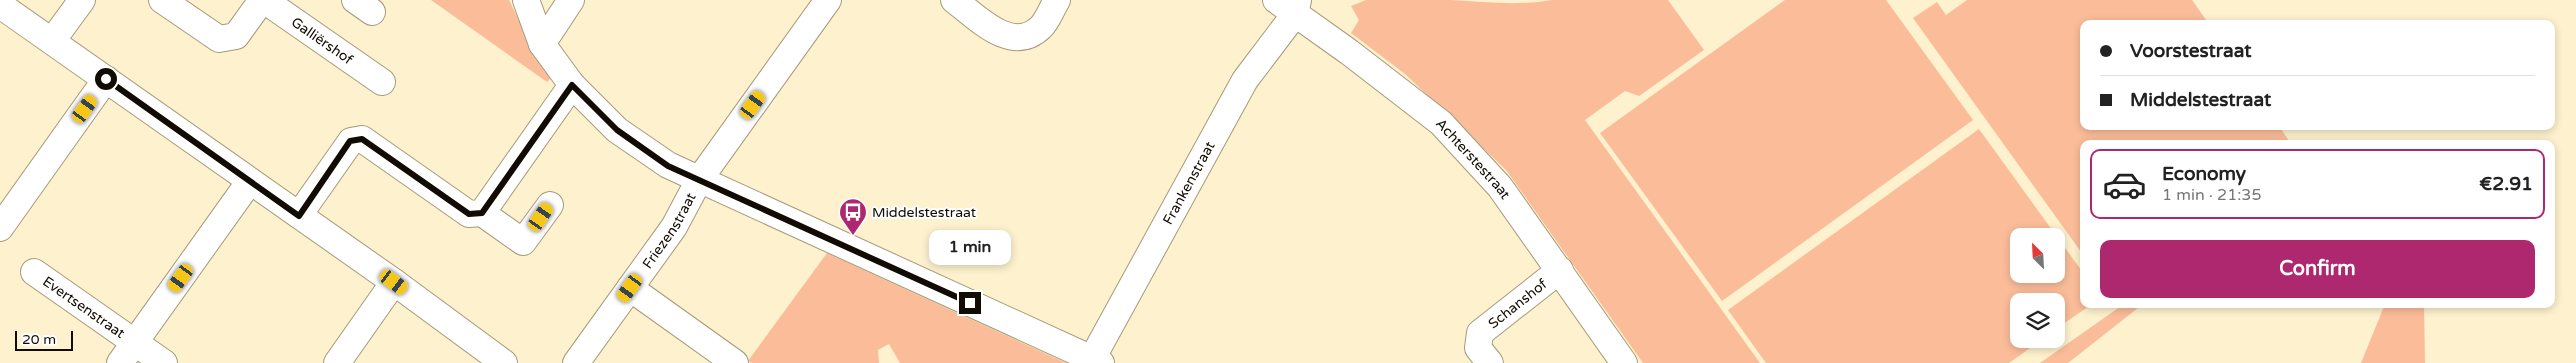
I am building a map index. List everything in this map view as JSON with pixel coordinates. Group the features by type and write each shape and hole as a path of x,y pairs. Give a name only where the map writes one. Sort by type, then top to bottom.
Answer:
{"street":[{"path":"52,41 82,0"},
{"name":"Galliërshof","path":"162,0 219,39 236,36 263,0 382,82"},
{"path":"526,0 542,44 572,85 617,130 668,166 1093,362"},
{"path":"542,44 571,0"},
{"name":"Friezenstraat","path":"576,363 674,227 699,180 828,0"},
{"path":"954,0 1003,36 1024,38 1041,26 1057,0"},
{"path":"0,5 394,282 504,363"},
{"name":"Achterstestraat","path":"1290,5 1441,124 1500,187 1624,363"},
{"name":"Frankenstraat","path":"1093,362 1245,80 1290,5"},
{"path":"0,228 106,79"},
{"path":"482,213 572,85"},
{"path":"299,216 350,141 362,139 469,214 482,213 523,242 550,205"},
{"name":"Evertsenstraat","path":"127,353 250,181"},
{"name":"Schanshof","path":"1490,363 1478,348 1480,333 1560,270"},
{"name":"Evertsenstraat","path":"34,272 127,353 164,363"},
{"path":"337,363 394,282"},
{"path":"630,288 736,363"}],"shaded area":[{"path":"431,0 509,0 531,45 553,76 547,82"},
{"path":"1366,0 1451,0 1514,3 1552,0 1668,0 1704,50 1639,96 1625,91 1585,120 1760,363 1643,363 1506,170 1405,74 1351,33 1359,20 1351,6"},
{"path":"1785,0 1886,0 1973,120 1722,301 1600,133"},
{"path":"1967,0 2192,0 2206,20 2080,20 2080,130 2282,130 2288,140 2080,140 2080,250 1913,18 1937,2 1946,15"},
{"path":"1979,129 2051,228 2010,228 2010,283 2065,283 2065,248 2080,268 2080,308 2086,308 2065,323 2065,293 2010,293 2010,348 2030,348 2009,363 1766,363 1728,310"},
{"path":"827,253 1066,363 900,363 889,344 878,350 879,363 752,363 748,361"},
{"path":"2118,308 2138,308 2068,363 2040,363 2061,348 2065,348 2065,345"},
{"path":"2383,308 2424,308 2425,363 2361,363"}],"place":[{"name":"Middelstestraat","path":"853,236"}],"route":[{"path":"106,79 299,216 350,141 362,139 469,214 482,213 572,85 617,130 668,166 970,303"}]}
